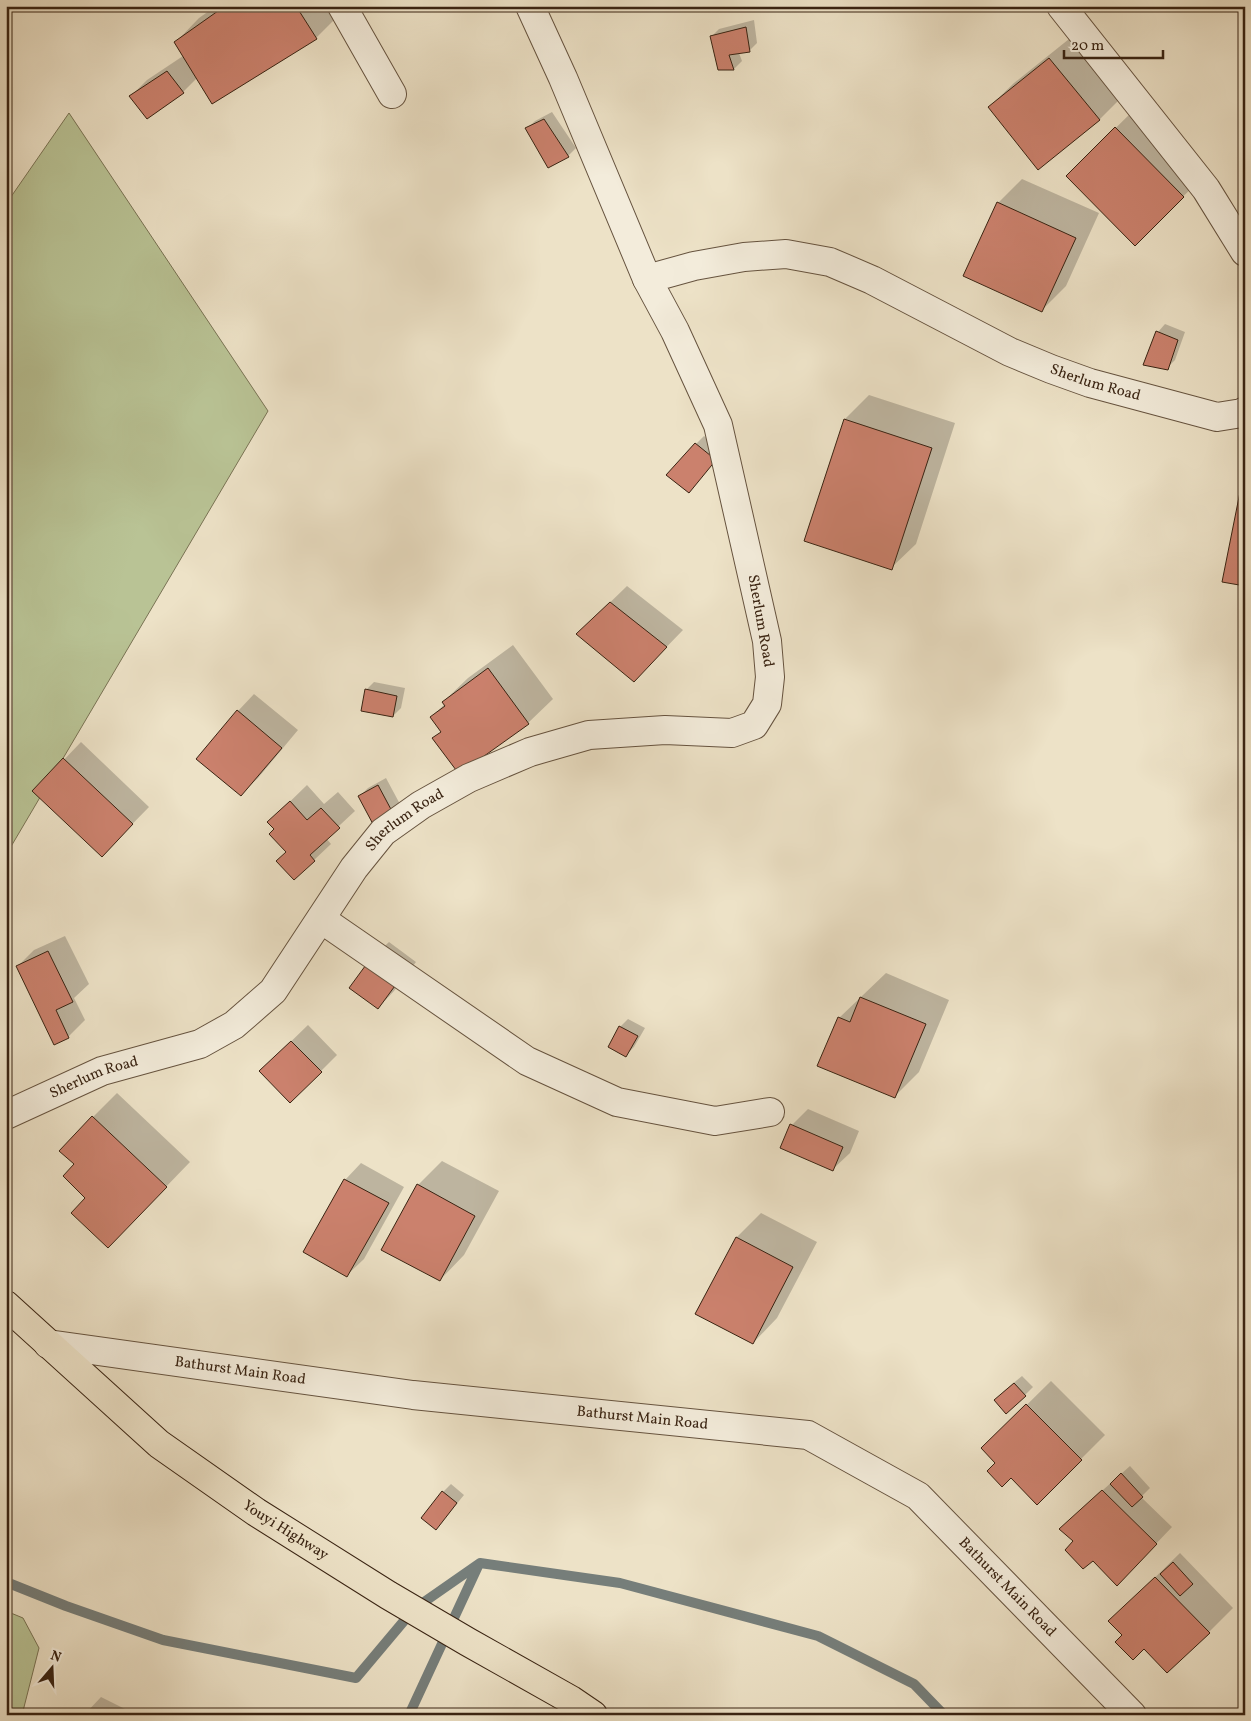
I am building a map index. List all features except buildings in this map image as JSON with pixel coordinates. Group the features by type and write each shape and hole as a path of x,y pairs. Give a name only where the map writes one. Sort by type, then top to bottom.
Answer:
{"main road":[{"name":"Youyi Highway","path":"6,1305 159,1444 256,1512 388,1595 571,1700 593,1715"}],"street":[{"path":"342,6 392,94"},
{"path":"530,6 563,78 647,279"},
{"path":"1061,6 1206,189 1245,252"},
{"name":"Sherlum Road","path":"6,1115 102,1071 200,1044 234,1025 273,990 354,868 383,832 421,805 469,778 530,752 589,735 665,730 732,733 754,725 767,704 770,677 767,641 718,425 675,331 647,279 694,266 744,257 786,254 830,262 872,280 1010,352 1050,369 1090,383 1217,417 1245,411"},
{"path":"321,918 527,1061 617,1102 715,1121 770,1112"},
{"name":"Bathurst Main Road","path":"48,1344 413,1395 808,1435 918,1496 1132,1715"}],"green space":[{"path":"69,113 268,411 6,855 6,204"},
{"path":"6,1611 23,1618 39,1648 22,1715 6,1715"}],"waterway":[{"path":"6,1582 66,1606 163,1640 356,1678 414,1609 480,1563 620,1583 818,1636 914,1684 944,1715"},
{"path":"409,1715 479,1564"}]}
